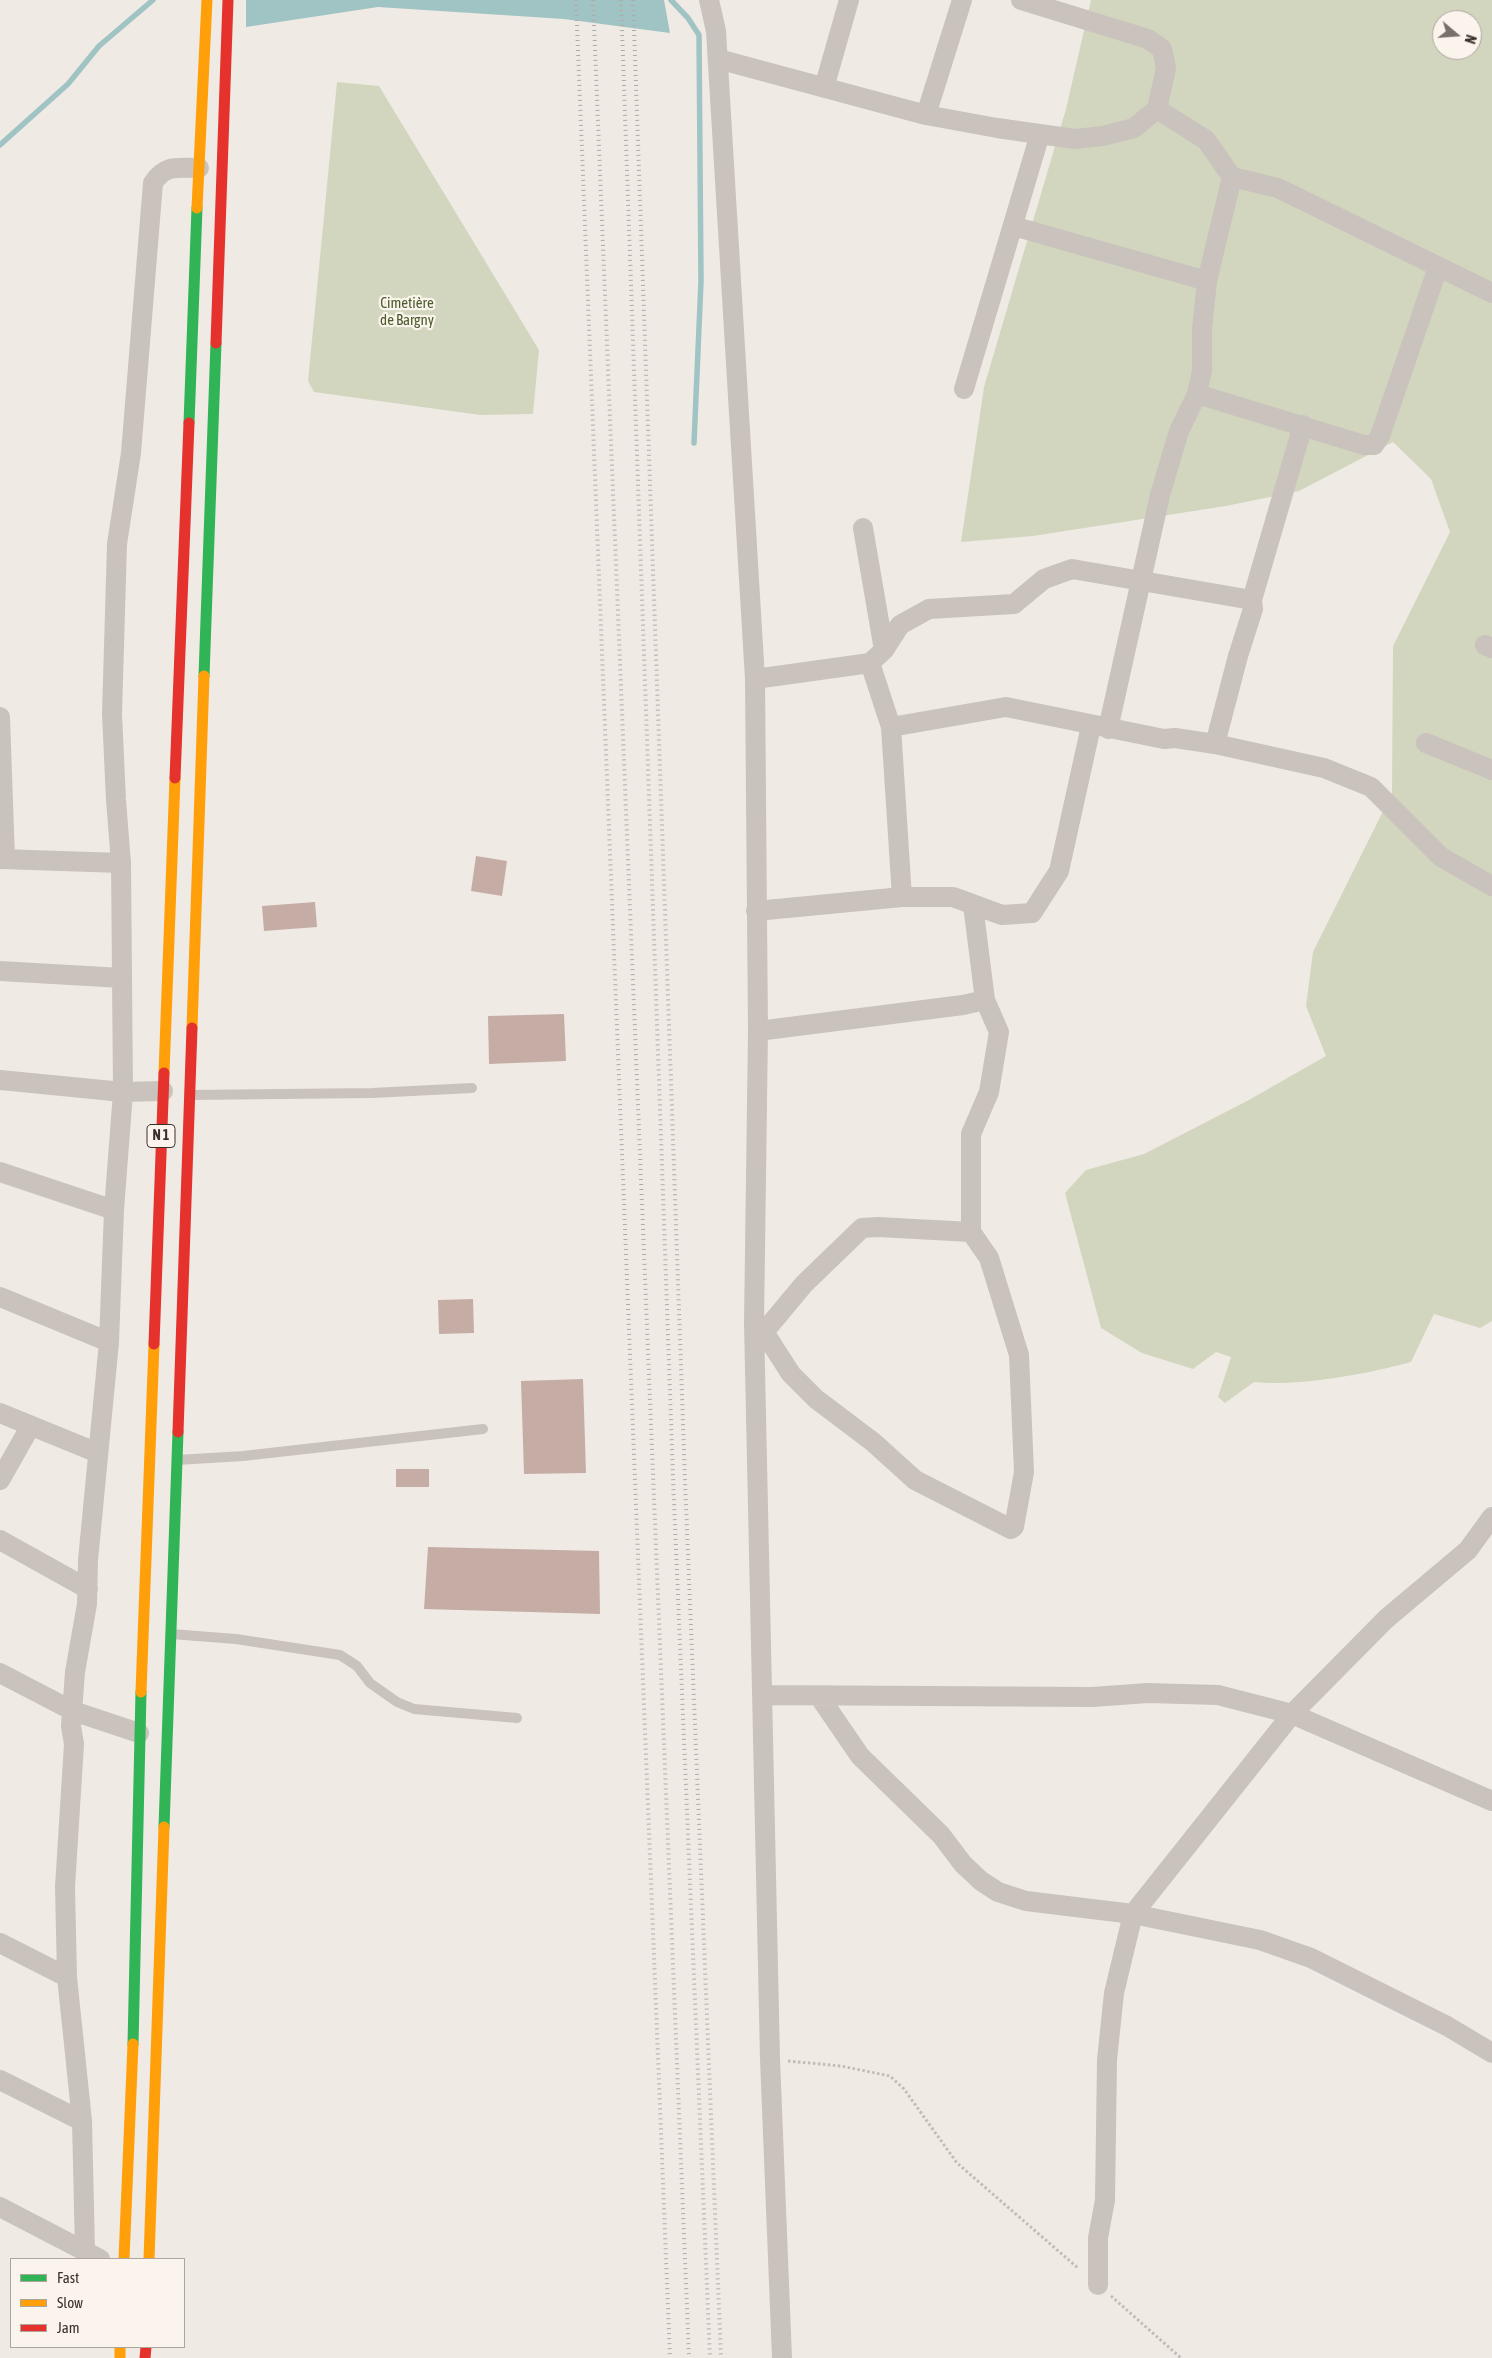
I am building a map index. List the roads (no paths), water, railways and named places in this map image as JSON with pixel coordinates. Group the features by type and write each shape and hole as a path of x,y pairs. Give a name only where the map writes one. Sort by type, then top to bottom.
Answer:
{"highway":[{"name":"N 1","path":"124,2258 133,2050 139,1733 183,610 198,168 207,0"},
{"name":"N 1","path":"149,2258 228,0"}],"street":[{"path":"709,0 716,31 718,59 755,679 763,1695 770,2059 782,2358"},
{"path":"824,88 849,0"},
{"path":"926,114 962,0"},
{"path":"718,59 926,114 1075,139 1103,136 1134,128 1157,109 1166,68 1162,49 1148,39 1021,0"},
{"path":"1157,109 1206,140 1232,177 1278,188 1492,293"},
{"path":"964,389 1040,134"},
{"path":"92,2255 82,2121 67,1977 65,1887 74,1744 71,1726 75,1672 85,1620 109,1342 114,1210 123,1092 121,863 112,714 114,597 117,544 131,453 153,183 159,174 168,169 198,168"},
{"path":"756,911 902,897 953,897 1002,915 1032,913 1054,880 1059,871 1142,581 1160,495 1179,432 1196,394 1202,371 1202,329 1207,281 1232,177"},
{"path":"1013,226 1207,281"},
{"path":"1196,394 1364,445 1374,445 1380,436 1438,266"},
{"path":"1215,744 1253,609 1252,600 1303,425"},
{"path":"864,528 877,656 891,727 902,897"},
{"path":"755,679 877,656 900,625 929,609 1014,604 1044,579 1072,569 1252,600"},
{"path":"891,727 1006,707 1100,728 1164,739 1175,738 1215,744 1324,768 1371,787 1441,857 1492,886"},
{"path":"0,717 2,859 121,863"},
{"path":"1426,743 1492,770"},
{"path":"759,1327 791,1374 816,1399 873,1442 915,1480 1011,1529 1014,1527 1024,1472 1019,1355 989,1258 971,1232 971,1134 989,1092 999,1032 985,1000 973,905"},
{"path":"0,971 122,978"},
{"path":"758,1031 963,1005 985,1000"},
{"path":"0,1080 123,1092 163,1090"},
{"path":"0,1172 114,1210"},
{"path":"759,1327 862,1228 878,1227 971,1232"},
{"path":"0,1297 109,1342"},
{"path":"0,1413 30,1427 98,1453"},
{"path":"0,1480 30,1427"},
{"path":"1098,2285 1098,2238 1105,2200 1107,2060 1114,1993 1133,1914 1292,1714 1386,1619 1468,1550 1492,1517"},
{"path":"0,1540 88,1589"},
{"path":"0,1673 73,1710 139,1733"},
{"path":"763,1695 1092,1698 1148,1693 1218,1695 1292,1714 1492,1801"},
{"path":"819,1696 860,1756 941,1835 963,1864 981,1881 998,1892 1026,1901 1133,1914 1260,1940 1311,1958 1447,2026 1492,2052"},
{"path":"0,1943 67,1977"},
{"path":"0,2080 82,2121"},
{"path":"0,2207 92,2255"}],"lane":[{"path":"189,1095 372,1093 472,1088"},
{"path":"176,1460 243,1456 483,1429"},
{"path":"170,1634 236,1639 340,1655 357,1666 370,1682 397,1702 414,1710 517,1718"}],"water":[{"path":"246,0 664,0 670,33 564,19 378,7 246,27"}],"waterway":[{"path":"0,145 68,84 99,46 153,0"},
{"path":"671,0 688,18 699,35 701,281 694,443"}],"railway":[{"path":"576,0 670,2358"},
{"path":"593,0 689,2358"},
{"path":"621,0 673,1478 710,2358"},
{"path":"633,0 685,1481 721,2358"}],"park label":[{"name":"Cimetière de Bargny","path":"407,312"}]}
